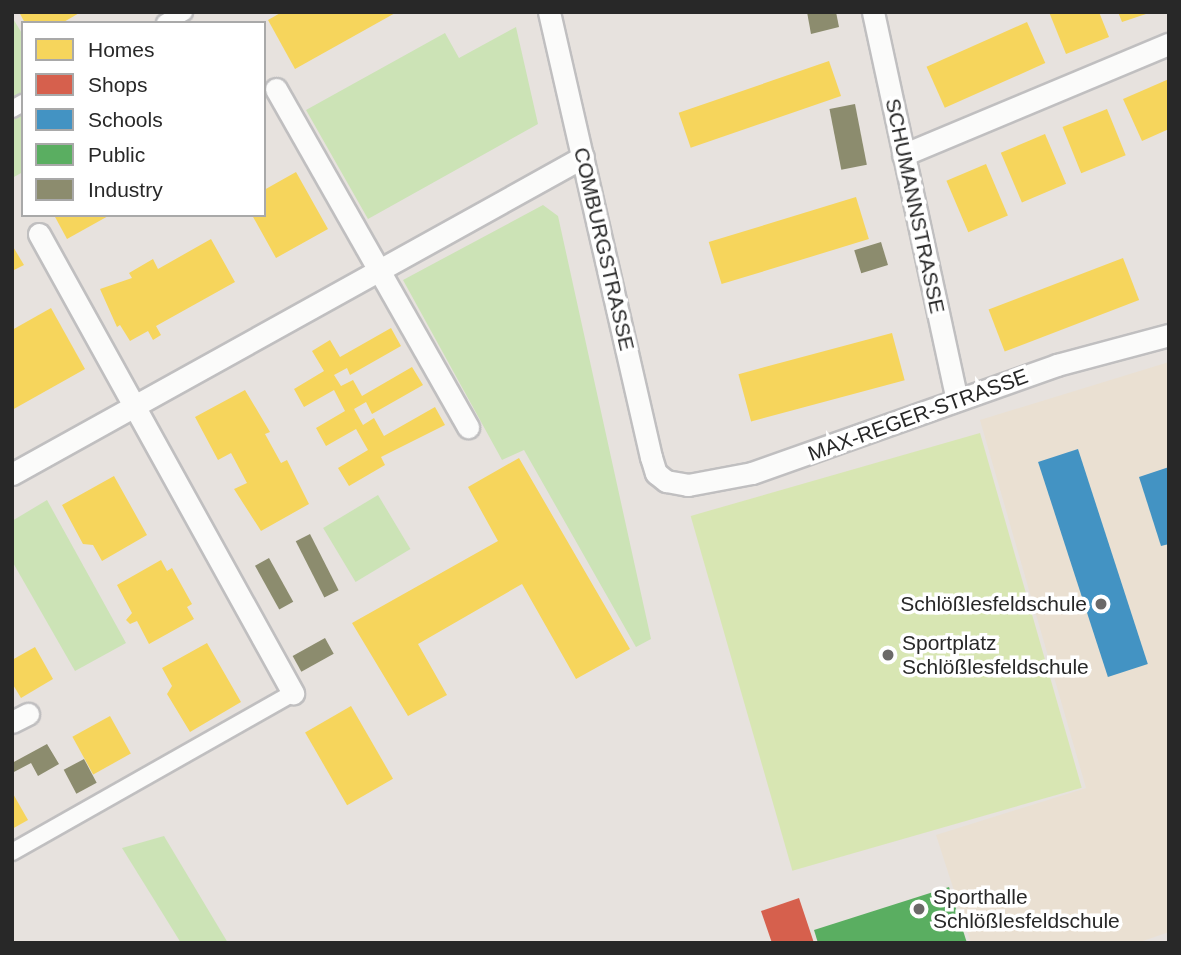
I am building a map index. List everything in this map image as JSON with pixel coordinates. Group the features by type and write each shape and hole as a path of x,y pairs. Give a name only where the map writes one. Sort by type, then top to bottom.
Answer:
{"street":[{"path":"168,21 184,12"},
{"name":"COMBURGSTRASSE","path":"549,12 651,457 656,473 666,481"},
{"name":"SCHUMANNSTRASSE","path":"873,12 957,399"},
{"path":"903,155 1169,44"},
{"path":"276,89 468,427"},
{"path":"12,474 379,267 583,157"},
{"path":"12,852 293,693 40,234"},
{"name":"MAX-REGER-STRASSE","path":"666,481 688,485 752,473 957,399 1169,335"}],"shaded area":[{"name":"Schlößlesfeldschule","path":"1169,362 1169,932 1137,943 971,943 936,835 1086,788 980,420"}],"green space":[{"path":"12,17 21,32 21,173 12,178"},
{"path":"516,27 538,124 368,219 306,110 445,33 459,58"},
{"path":"543,205 558,216 651,639 636,647 524,450 502,460 403,280"},
{"name":"Sportplatz Schlößlesfeldschule","path":"980,433 1082,788 792,871 691,516"},
{"path":"378,495 410,549 356,582 323,528"},
{"path":"47,500 126,643 75,671 12,561 12,521"},
{"path":"164,836 228,943 181,943 122,848"}],"building: Homes":[{"path":"19,12 81,12 65,21 24,21"},
{"path":"282,12 397,12 295,69 268,20"},
{"path":"1049,12 1099,12 1109,37 1066,54"},
{"path":"1118,12 1149,12 1149,13 1122,22"},
{"path":"1027,22 1045,63 945,108 927,67"},
{"path":"829,61 841,96 691,148 679,113"},
{"path":"1169,79 1169,129 1142,141 1123,99"},
{"path":"1107,109 1126,155 1081,173 1062,127"},
{"path":"1045,134 1066,184 1022,202 1001,153"},
{"path":"986,164 1008,216 968,232 946,181"},
{"path":"296,172 328,229 276,258 253,217 266,217 266,189"},
{"path":"856,197 869,239 722,284 709,242"},
{"path":"55,217 106,217 67,239"},
{"path":"211,239 235,282 156,326 161,335 153,340 148,331 130,341 120,325 117,327 100,289 132,278 129,273 153,259 158,269"},
{"path":"12,245 24,265 12,271"},
{"path":"1123,258 1139,300 1005,352 989,310"},
{"path":"51,308 85,369 12,410 12,330"},
{"path":"391,328 401,346 350,375 347,368 334,375 341,386 353,380 362,396 412,367 423,385 372,414 366,402 354,409 363,425 374,418 384,436 435,407 445,425 381,457 385,465 349,486 338,468 368,450 356,429 326,446 316,428 345,411 334,390 304,407 294,389 324,371 312,351 330,340 340,357"},
{"path":"892,333 905,380 751,421 738,374"},
{"path":"245,390 270,432 265,434 281,463 287,460 309,504 261,531 234,489 247,483 231,453 218,460 195,417"},
{"path":"519,458 630,649 576,679 522,584 418,644 447,695 408,716 352,623 498,541 468,487"},
{"path":"114,476 147,535 102,561 93,545 83,544 62,505"},
{"path":"161,560 167,571 172,568 192,604 187,607 194,619 149,644 137,621 130,624 126,620 132,613 117,585"},
{"path":"207,643 241,702 190,732 167,694 172,686 162,668"},
{"path":"35,647 53,679 21,698 12,683 12,660"},
{"path":"351,706 393,779 347,805 305,732"},
{"path":"110,716 131,754 93,774 72,737"},
{"path":"12,792 28,820 12,829"}],"building: Shops":[{"path":"799,898 814,943 772,943 761,911"}],"building: Schools":[{"name":"Schlößlesfeldschule","path":"1078,449 1148,664 1108,677 1038,462"},
{"path":"1169,467 1169,544 1161,546 1139,477"}],"building: Public":[{"name":"Sporthalle Schlößlesfeldschule","path":"949,887 967,943 818,943 814,930"}],"building: Industry":[{"path":"807,12 836,12 839,27 811,34"},
{"path":"855,104 867,165 841,170 829,109"},
{"path":"881,242 888,265 861,273 854,250"},
{"path":"310,534 339,590 324,597 296,541"},
{"path":"269,558 293,602 279,609 255,566"},
{"path":"325,638 334,654 301,672 293,656"},
{"path":"47,744 59,764 38,776 31,763 12,773 12,763"},
{"path":"84,759 97,783 76,794 64,770"}],"place":[{"name":"Schlößlesfeldschule","path":"1101,604"},
{"name":"Sportplatz Schlößlesfeldschule","path":"888,655"},
{"name":"Sporthalle Schlößlesfeldschule","path":"919,909"}]}
